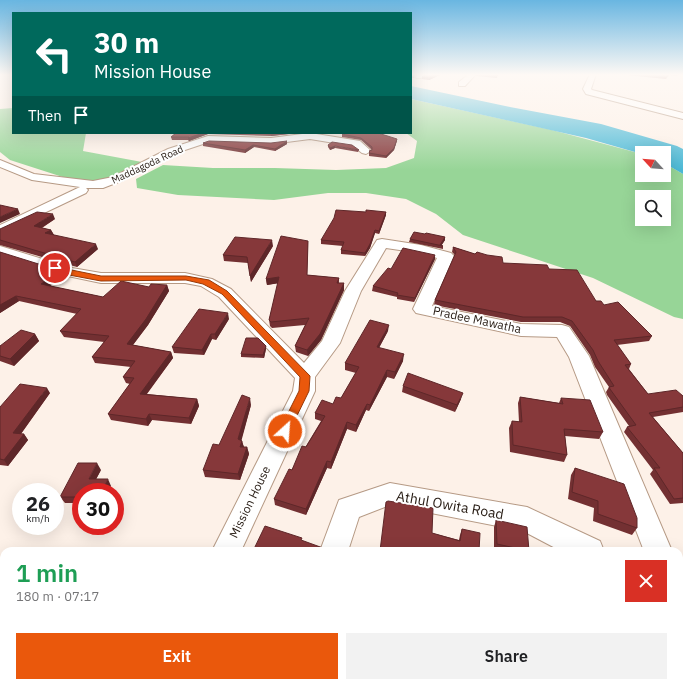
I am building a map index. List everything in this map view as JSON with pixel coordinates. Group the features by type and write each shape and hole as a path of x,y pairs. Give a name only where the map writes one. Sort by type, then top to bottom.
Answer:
{"street":[{"path":"644,106 683,116"},
{"name":"Maddagoda Road","path":"0,163 32,177 93,185 103,184 118,179 172,150 203,137 208,139 271,141 310,136 356,143 366,151"},
{"path":"0,230 82,190"},
{"name":"Pradee Mawatha","path":"305,376 331,342 353,291 382,243 421,249 446,256 422,309 521,330 562,331 579,356 656,547"},
{"path":"0,250 69,272 101,278 186,278 206,282 225,293 305,376"},
{"name":"Mission House","path":"228,547 304,391 305,376"},
{"name":"Athul Owita Road","path":"335,547 348,509 390,494 527,519 582,547"}],"green space":[{"path":"412,106 443,106 552,130 635,152 635,182 671,182 671,167 683,174 683,319 674,317 593,278 463,235 436,214 406,199 366,193 328,193 274,200 178,195 137,188 136,179 163,165 213,168 336,170 386,168 414,158 417,141 407,134 412,134"},
{"path":"12,108 12,134 86,134 83,151 142,162 113,178 92,182 72,180 10,160 0,152 0,109"}],"water":[{"path":"443,106 506,106 601,124 683,149 683,174 671,167 671,146 635,146 635,152 586,138"}],"building":[{"path":"175,134 200,134 188,138 189,137 171,137"},
{"path":"342,134 381,134 397,139 394,148 386,156 369,153 369,151 372,150 372,147 361,138"},
{"path":"209,141 271,143 287,141 275,149 253,145 245,150 203,143"},
{"path":"332,142 352,145 359,150 335,146 330,148 328,145"},
{"path":"0,205 18,209 0,217"},
{"path":"336,210 386,212 379,231 375,230 365,253 341,250 344,242 321,240 334,218"},
{"path":"37,212 53,214 34,226 51,230 45,233 96,244 75,262 0,240 0,229"},
{"path":"414,232 445,237 440,245 443,246 410,239"},
{"path":"281,236 308,241 307,275 339,278 337,283 344,283 320,334 307,350 295,346 309,318 271,322 269,320 279,277 266,279"},
{"path":"235,237 272,240 250,276 247,257 223,255"},
{"path":"453,247 475,254 477,252 502,257 503,263 547,265 549,269 577,270 596,301 601,301 604,305 618,302 652,336 614,340 631,364 625,365 648,394 676,390 683,396 683,407 649,413 683,453 683,498 674,499 654,468 660,468 627,427 636,425 610,389 609,387 614,386 598,361 593,350 572,321 562,317 523,317 435,300 456,252"},
{"path":"403,248 435,255 415,298 397,295 398,293 373,286 388,268 391,269"},
{"path":"0,252 61,271 41,284 103,297 121,281 149,287 151,284 167,285 146,319 127,344 171,352 140,394 197,399 189,418 149,414 146,419 108,414 134,378 123,377 135,361 92,357 109,336 60,331 81,309 16,296 0,305"},
{"path":"199,309 228,313 215,334 211,334 202,350 172,347"},
{"path":"370,320 389,325 377,347 404,354 395,372 387,370 370,405 367,404 356,425 347,422 331,462 327,461 306,509 274,499 289,469 292,470 302,446 306,447 325,416 315,413 322,400 333,404 336,397 341,398 359,367 345,363"},
{"path":"21,330 35,334 10,359 0,356 0,346"},
{"path":"246,338 258,338 266,346 263,355 241,354"},
{"path":"408,373 463,393 457,405 403,386"},
{"path":"20,384 47,388 13,433 24,434 4,460 0,459 0,407"},
{"path":"242,395 250,398 238,439 242,441 240,447 247,447 238,474 203,470 213,444 219,445"},
{"path":"520,397 563,404 561,398 590,400 603,432 564,429 567,455 513,445 512,421 522,422"},
{"path":"78,463 97,463 89,479 108,479 106,483 72,483 72,497 64,497 64,489"},
{"path":"575,468 624,484 637,518 637,528 598,514 598,501 572,492"},
{"path":"388,501 433,508 432,533 460,541 462,529 480,533 479,547 380,547 386,502"},
{"path":"496,520 527,527 529,547 511,547 497,544"},
{"path":"265,526 302,538 301,540 320,547 255,547"}],"route":[{"path":"55,268 101,278 186,278 206,282 225,293 305,376 304,391 285,431"}]}
